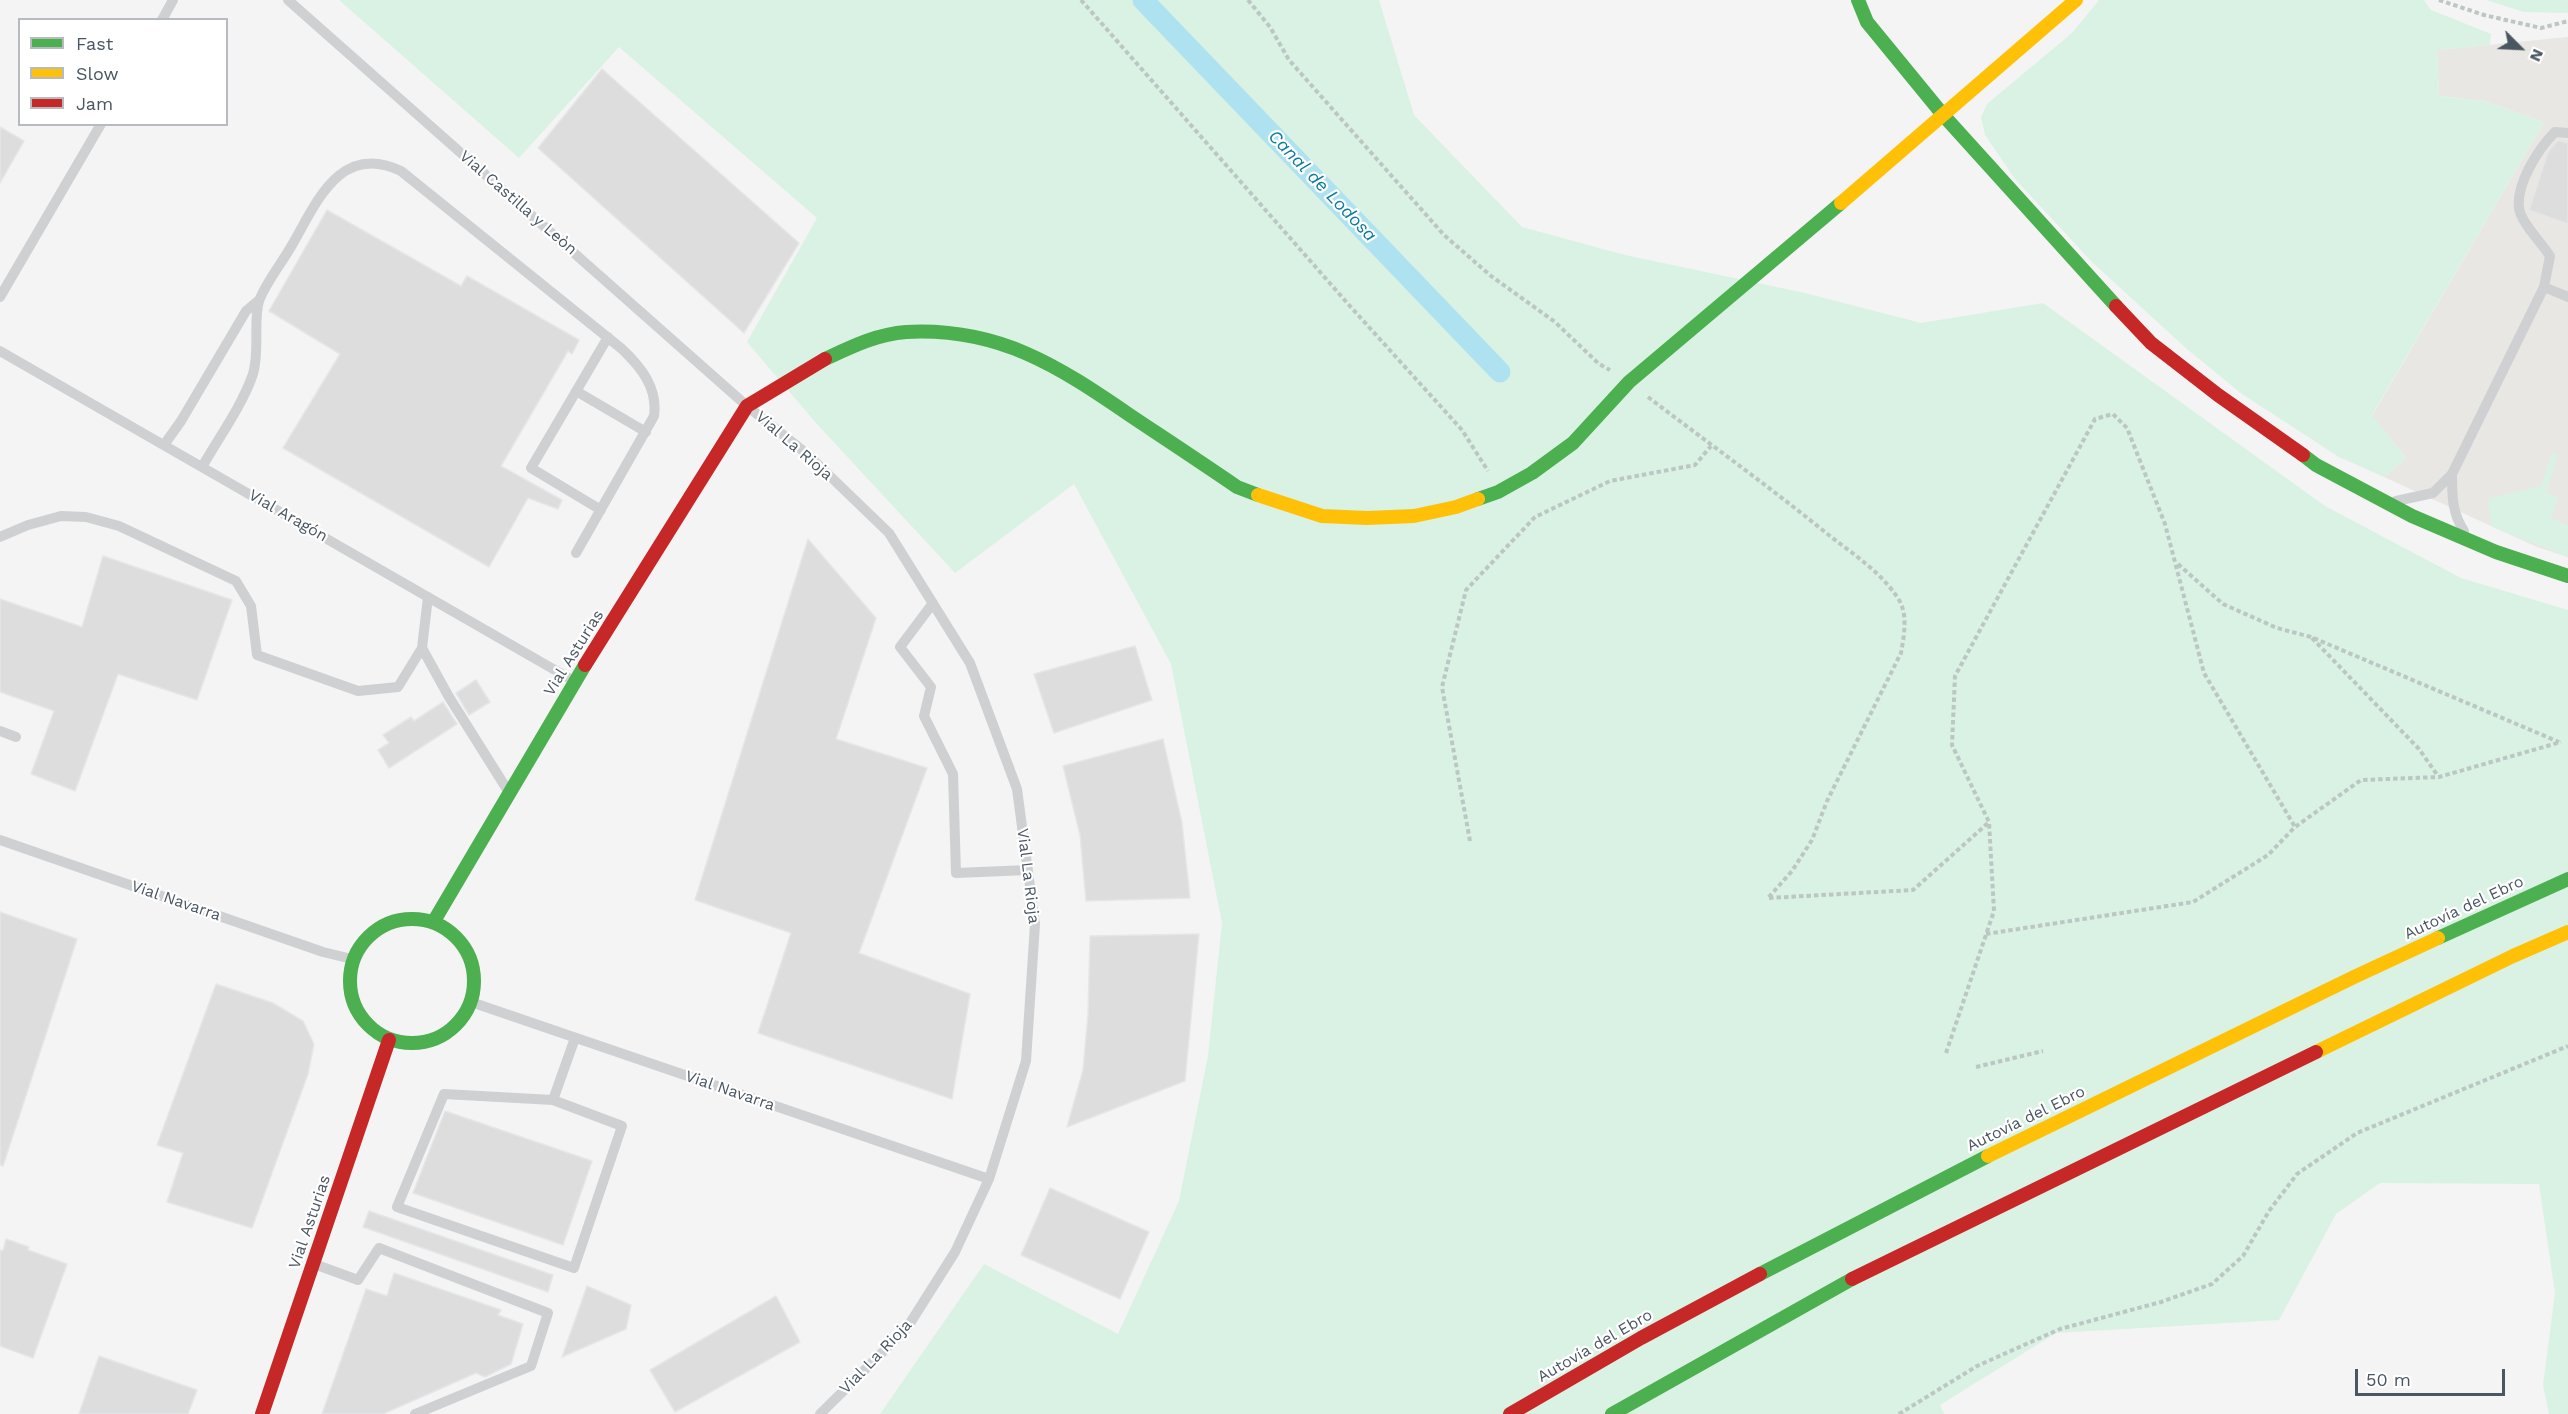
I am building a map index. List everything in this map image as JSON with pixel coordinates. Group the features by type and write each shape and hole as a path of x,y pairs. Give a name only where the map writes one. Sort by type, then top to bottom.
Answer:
{"main road":[{"path":"1858,0 1867,22 1944,116 2077,265 2151,343 2218,395 2316,465 2412,516 2473,542 2568,576"},
{"path":"747,406 821,362 864,341 905,332 980,337 1023,351 1065,371 1238,487 1292,507 1322,516 1367,518 1414,516 1456,507 1498,492 1532,473 1573,443 1629,382 1944,116 2076,0"},
{"name":"Vial Asturias","path":"434,921 575,682 747,406"},
{"name":"Autovía del Ebro","path":"1510,1414 1641,1338 1921,1189 2354,977 2568,879"},
{"path":"409,917 434,921 454,934 469,954 475,978 471,1002 458,1023 438,1038 414,1044 389,1040 369,1027 354,1007 349,983 352,959 365,938 385,923 409,917"},
{"path":"1612,1414 1850,1280 2502,961 2568,932"},
{"name":"Vial Asturias","path":"262,1414 389,1040"}],"lane":[{"path":"163,18 173,0"},
{"name":"Vial Castilla y Leòn","path":"288,0 747,406"},
{"path":"0,297 99,126"},
{"path":"2382,500 2395,501 2433,493 2452,474 2544,287 2550,256 2526,224 2519,208 2525,178 2540,147 2554,132 2568,133"},
{"path":"164,445 181,421 246,311 260,300 324,190 352,167 375,163 401,171 608,338 635,362 653,390 656,403 654,416 576,553"},
{"path":"2544,287 2568,297"},
{"path":"202,467 253,373 260,300"},
{"path":"601,510 531,468 608,338"},
{"name":"Vial Aragón","path":"0,351 575,682"},
{"path":"576,391 645,432"},
{"name":"Vial La Rioja","path":"747,406 807,454 889,533 970,663 1017,789 1035,924 1026,1061 989,1179 955,1252 907,1328 820,1414"},
{"path":"2452,474 2455,516 2473,542"},
{"path":"0,537 28,525 61,516 86,517 119,526 236,581 251,606 257,655 358,690 398,687 422,648 428,597"},
{"path":"933,603 900,647 931,687 924,716 953,774 956,873 1028,870"},
{"path":"422,648 449,697 509,793"},
{"path":"0,731 16,737"},
{"name":"Vial Navarra","path":"0,840 323,952 352,959"},
{"name":"Vial Navarra","path":"471,1002 989,1179"},
{"path":"553,1100 575,1038"},
{"path":"444,1094 553,1100 622,1126 574,1268 398,1207 444,1094"},
{"path":"312,1264 358,1280 379,1248 548,1313 531,1366 415,1414"}],"path":[{"path":"1081,0 1462,430 1488,469 1498,492"},
{"path":"1248,0 1270,27 1289,60 1444,235 1491,276 1555,322 1599,364 1629,382 1711,446 1757,477 1879,575 1900,602 1905,628 1901,653 1827,801 1812,840 1792,871 1768,898 1913,890 1989,822"},
{"path":"2439,0 2484,15 2541,28 2568,21"},
{"path":"1946,1053 1994,911 1989,822 1952,745 1955,676 2095,419 2113,414 2127,428 2165,524 2204,673 2295,827"},
{"path":"1470,841 1442,687 1466,590 1534,517 1610,481 1695,465 1711,446"},
{"path":"1986,934 2193,902 2268,855 2295,827 2361,780 2439,777 2561,742 2311,637 2277,628 2223,604 2177,563"},
{"path":"2311,637 2419,749 2439,777"},
{"path":"1899,1414 1977,1366 2060,1329 2161,1302 2212,1284 2243,1256 2269,1211 2297,1174 2357,1133 2568,1046"},
{"path":"1976,1067 2043,1051"}],"shaded area":[{"path":"2568,37 2568,557 2537,547 2384,477 2406,458 2372,416 2544,122 2484,101 2439,96 2437,50"}],"green space":[{"path":"339,0 1379,0 1414,115 1522,227 1625,255 1805,293 1921,323 2043,303 2325,506 2461,578 2568,610 2568,1414 2549,1414 2543,1385 2555,1293 2539,1184 2380,1183 2336,1214 2279,1320 2056,1333 1940,1405 1944,1414 880,1414 984,1264 1118,1334 1179,1201 1208,1056 1222,923 1171,664 1074,484 955,573 816,423 747,342 817,218 619,47 519,158"},
{"path":"2099,0 2424,0 2431,10 2491,34 2490,45 2437,50 2439,96 2484,101 2544,122 2372,415 2406,458 2384,477 2339,457 2242,394 2188,350 2093,263 2015,179 1985,135 1981,117 1987,104 2072,33"},
{"path":"2486,0 2568,0 2568,13 2524,12"},
{"path":"2552,453 2558,455 2546,492 2558,497 2551,518 2568,525 2568,557 2492,527 2488,503 2491,498 2541,486"}],"building":[{"path":"602,69 799,243 744,333 538,148"},
{"path":"0,127 24,141 0,183"},
{"path":"2558,140 2568,143 2568,224 2529,210 2548,152"},
{"path":"327,210 461,286 467,276 579,340 572,354 568,351 501,466 562,500 558,509 528,498 489,567 283,448 340,354 269,311"},
{"path":"808,539 876,618 836,739 927,768 859,953 970,994 952,1099 758,1033 791,933 695,900"},
{"path":"103,556 232,600 197,700 118,674 75,791 31,774 54,711 0,692 0,599 82,627"},
{"path":"1135,646 1152,700 1054,733 1034,674"},
{"path":"476,680 490,702 469,715 456,693"},
{"path":"443,702 457,724 389,768 378,750 389,743 383,735 411,717 414,721"},
{"path":"1163,739 1182,823 1190,898 1086,901 1080,835 1063,766"},
{"path":"0,912 77,939 3,1166 0,1165"},
{"path":"1199,934 1185,1081 1067,1127 1083,1070 1088,1014 1090,936"},
{"path":"216,984 273,1003 303,1021 314,1044 308,1074 252,1228 167,1202 183,1153 157,1145"},
{"path":"445,1111 592,1161 563,1245 413,1193"},
{"path":"1050,1188 1149,1232 1120,1299 1021,1255"},
{"path":"369,1211 553,1275 548,1292 363,1227"},
{"path":"6,1239 29,1247 28,1250 67,1264 33,1358 0,1346 0,1250 3,1251"},
{"path":"394,1273 501,1310 498,1315 523,1324 511,1364 485,1377 476,1373 383,1414 322,1414 366,1289 387,1296"},
{"path":"587,1286 631,1305 626,1329 562,1357"},
{"path":"776,1296 800,1342 675,1412 650,1370"},
{"path":"99,1356 197,1390 188,1414 79,1414"}],"waterway":[{"name":"Canal de Lodosa","path":"1143,0 1500,372"}],"traffic: fast":[{"path":"1858,0 1867,22 1944,116 2116,306"},
{"path":"1478,499 1498,492 1532,473 1573,443 1629,382 1841,203"},
{"path":"825,359 874,338 895,333 939,332 999,343 1026,353 1078,381 1237,487 1258,495"},
{"path":"2303,455 2316,465 2412,516 2496,552 2568,576"},
{"path":"434,921 585,665"},
{"path":"2438,938 2568,879"},
{"path":"412,919 436,923 456,937 470,957 474,981 470,1005 456,1025 436,1039 412,1043 388,1039 368,1025 354,1005 350,981 354,957 368,937 388,923 412,919"},
{"path":"1760,1274 1988,1156"},
{"path":"1612,1414 1852,1279"}],"traffic: slow":[{"path":"1841,203 2076,0"},
{"path":"1258,495 1322,516 1367,518 1414,516 1456,507 1478,499"},
{"path":"2316,1052 2513,956 2568,932"},
{"path":"1988,1156 2438,938"}],"traffic: jam":[{"path":"2116,306 2151,343 2218,395 2303,455"},
{"path":"585,665 747,406 825,359"},
{"path":"262,1414 389,1040"},
{"path":"1852,1279 2316,1052"},
{"path":"1510,1414 1641,1338 1760,1274"}]}
